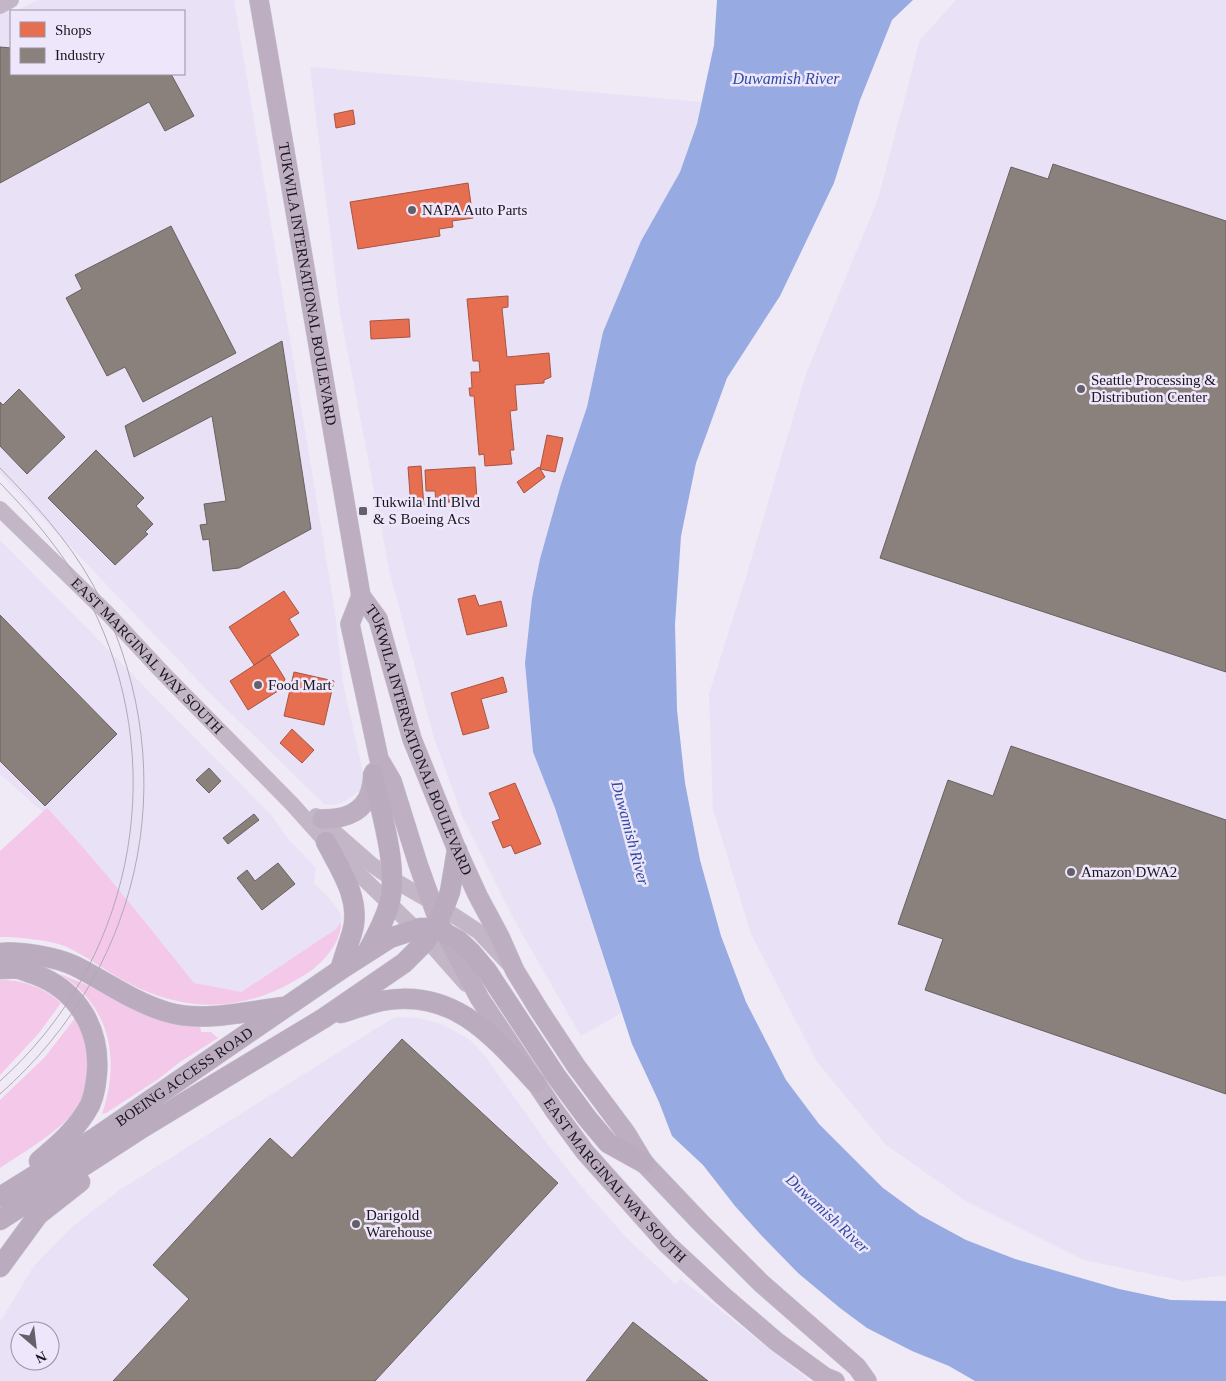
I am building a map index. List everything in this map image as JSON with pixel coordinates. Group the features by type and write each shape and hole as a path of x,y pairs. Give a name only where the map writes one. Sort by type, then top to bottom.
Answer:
{"highway":[{"path":"367,953 380,929 390,903 392,879 391,859 376,767"},
{"path":"326,842 349,887 354,910 352,932 340,970"},
{"path":"324,1018 404,963 433,923 450,892 457,850"},
{"path":"433,923 458,940 478,960 556,1076 586,1118 608,1144 644,1163"},
{"name":"BOEING ACCESS ROAD","path":"0,1197 95,1138 340,970 390,938 433,923"},
{"path":"0,953 11,952 42,956 73,965 147,1005 184,1016 220,1016 287,1007"},
{"path":"0,969 19,969 45,978 62,989 77,1003 88,1021 95,1041 98,1060 96,1087 90,1105 77,1125 62,1142 0,1192"},
{"path":"324,1018 382,1001 404,999 439,1004 456,1010 470,1018 493,1037 536,1083"},
{"name":"BOEING ACCESS ROAD","path":"0,1220 142,1128 324,1018"},
{"path":"0,1267 38,1215 142,1128"}],"main road":[{"name":"TUKWILA INTERNATIONAL BOULEVARD","path":"259,0 361,596 378,619 412,739 457,850 515,971 576,1066 626,1133 644,1163"},
{"name":"TUKWILA INTERNATIONAL BOULEVARD","path":"361,596 350,624 376,767 392,780 433,923"},
{"path":"322,820 338,819 358,810 367,799 376,767"},
{"name":"EAST MARGINAL WAY SOUTH","path":"433,923 480,1000 554,1110 585,1152 666,1244 777,1342 825,1377 835,1381"},
{"path":"644,1163 761,1283 857,1368 867,1381"}],"street":[{"path":"0,6 11,0"},
{"name":"EAST MARGINAL WAY SOUTH","path":"0,508 108,614 163,673 292,804 326,842 390,903 433,923"},
{"path":"292,804 307,810 322,820 371,864 392,879 433,923 479,932 515,971"}],"shaded area":[{"path":"0,0 2,0 10,12 10,75 185,75 185,10 18,10 38,0 234,0 335,612 343,683 364,777 362,789 344,802 332,805 324,804 210,693 0,473"},
{"path":"956,0 1226,0 1226,1275 1183,1281 1084,1260 966,1201 885,1144 817,1062 751,934 713,809 709,694 806,374 878,199 920,40"},
{"path":"310,67 702,102 697,124 680,172 641,241 603,332 587,407 561,484 540,559 532,598 525,663 533,752 555,808 621,1013 581,1036 517,925 463,818 433,735 390,573 339,307"},
{"path":"0,540 273,817 288,839 316,868 314,883 341,914 341,922 336,929 240,992 193,983 160,940 72,835 0,774"},
{"path":"47,808 104,872 194,983 241,992 336,929 341,922 335,945 306,974 284,987 240,1002 217,1005 172,1000 149,993 126,982 67,947 53,942 0,937 0,851"},
{"path":"60,974 99,990 200,1025 201,1032 211,1032 218,1038 180,1062 157,1080 102,1114 108,1094 110,1073 107,1035 100,1018 90,1002 77,987"},
{"path":"0,980 17,981 33,986 48,993 61,1003 39,1033 0,1075"},
{"path":"75,1018 83,1032 88,1050 86,1087 79,1106 60,1126 0,1168 0,1100 45,1057"},
{"path":"393,1018 419,1018 441,1024 469,1039 485,1056 549,1146 625,1236 675,1284 681,1279 810,1381 0,1381 0,1322 34,1266 73,1226 121,1189"}],"water":[{"name":"Duwamish River","path":"717,0 913,0 892,20 860,100 834,183 780,296 727,378 696,463 681,536 675,624 677,710 685,783 700,860 721,936 746,1002 786,1080 819,1124 883,1188 920,1215 966,1240 1015,1259 1119,1289 1171,1300 1226,1301 1226,1381 975,1381 949,1366 912,1351 867,1328 798,1273 735,1206 703,1165 672,1136 659,1102 632,1044 555,808 533,752 525,663 532,598 540,559 561,484 587,407 603,332 641,241 680,172 697,124 714,45"}],"building: Shops":[{"path":"353,110 355,124 336,128 334,114"},
{"name":"NAPA Auto Parts","path":"468,183 473,218 452,221 453,227 439,229 440,236 358,249 350,202"},
{"path":"508,296 508,307 502,308 507,357 549,353 551,377 544,380 544,383 515,385 517,410 510,411 514,450 510,450 512,464 485,466 484,454 479,455 474,396 470,396 469,388 472,388 471,372 480,372 479,361 473,361 467,299"},
{"path":"409,319 410,337 371,339 370,321"},
{"path":"547,435 563,438 555,472 540,469"},
{"path":"421,466 424,507 411,508 408,467"},
{"path":"475,467 477,500 436,503 435,491 426,491 425,470"},
{"path":"539,467 545,477 524,493 517,482"},
{"path":"284,591 299,613 289,619 299,635 254,665 229,627"},
{"path":"475,595 479,606 501,601 507,626 467,635 458,599"},
{"name":"Food Mart","path":"270,655 285,679 281,689 248,710 230,681"},
{"path":"294,672 334,681 324,725 284,716"},
{"path":"503,677 507,692 481,699 489,728 463,735 451,693"},
{"path":"292,729 314,750 302,763 280,743"},
{"path":"515,783 541,844 515,854 511,845 503,848 492,822 500,819 489,793"}],"building: Industry":[{"path":"0,47 10,48 10,75 172,75 194,116 165,131 149,102 0,183"},
{"name":"Seattle Processing & Distribution Center","path":"1053,164 1226,221 1226,672 880,558 1011,167 1048,179"},
{"path":"171,226 236,353 143,402 125,367 107,376 66,298 82,289 75,275"},
{"path":"282,341 311,529 239,568 213,571 209,539 203,540 200,525 207,524 204,504 226,501 212,416 134,457 125,426"},
{"path":"19,389 65,437 27,474 0,446 0,402 3,405"},
{"path":"96,450 144,498 136,506 153,524 145,532 148,534 115,565 48,498"},
{"path":"0,615 117,734 45,806 0,761"},
{"name":"Amazon DWA2","path":"1011,746 1226,820 1226,1094 925,990 943,939 898,924 948,780 993,796"},
{"path":"209,768 221,781 209,793 196,780"},
{"path":"254,814 259,820 228,844 223,838"},
{"path":"278,863 295,884 262,910 237,878 247,870 255,881"},
{"name":"Darigold Warehouse","path":"402,1039 558,1183 375,1381 113,1381 189,1299 153,1265 270,1138 292,1158"},
{"path":"633,1322 708,1381 586,1381"}],"tram line":[{"path":"0,468 38,508 83,567 92,583 121,650 139,718 144,787 138,855 120,921 91,984 51,1042 0,1094"},
{"path":"0,483 55,546 78,580 97,617 119,678 131,740 133,803 125,865 107,925 80,982 44,1034 0,1081"}],"place":[{"name":"NAPA Auto Parts","path":"412,210"},
{"name":"Seattle Processing & Distribution Center","path":"1081,389"},
{"name":"Tukwila Intl Blvd & S Boeing Acs","path":"363,511"},
{"name":"Food Mart","path":"258,685"},
{"name":"Amazon DWA2","path":"1071,872"},
{"name":"Darigold Warehouse","path":"356,1224"}]}
